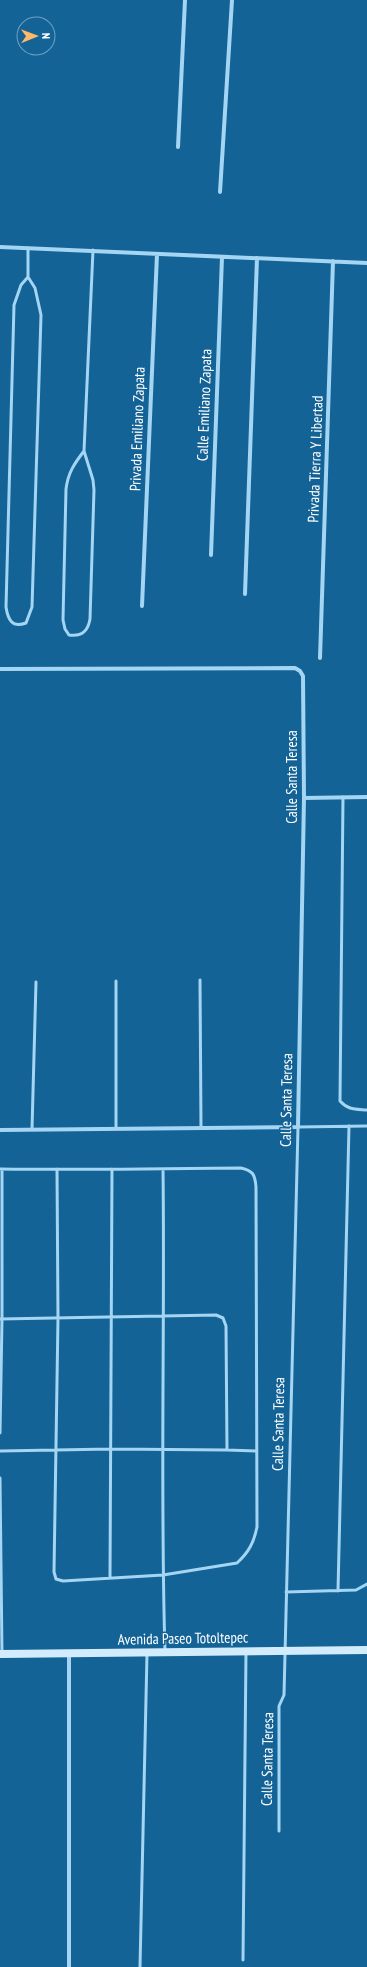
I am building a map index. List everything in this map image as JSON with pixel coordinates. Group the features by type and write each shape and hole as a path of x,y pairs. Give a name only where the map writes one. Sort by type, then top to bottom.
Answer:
{"main road":[{"name":"Avenida Paseo Totoltepec","path":"1,1654 367,1650"}],"street":[{"path":"178,147 185,0"},
{"path":"220,192 232,0"},
{"path":"0,246 367,263"},
{"name":"Privada Emiliano Zapata","path":"142,606 157,254"},
{"name":"Calle Emiliano Zapata","path":"211,555 222,257"},
{"path":"245,594 257,258"},
{"name":"Privada Tierra Y Libertad","path":"320,658 333,261"},
{"name":"Calle Santa Teresa","path":"0,669 295,668 300,671 303,676 304,798 298,1127"},
{"path":"304,798 367,797"},
{"path":"0,1130 298,1127"},
{"path":"69,1653 70,1967"}],"lane":[{"path":"28,248 28,277 35,288 41,314 32,606 26,623 20,625 12,623 8,618 6,607 14,305 21,285 28,277"},
{"path":"84,451 72,466 67,476 66,489 63,620 65,629 69,635 77,636 84,633 88,628 90,619 94,490 93,480 84,451 93,250"},
{"path":"343,797 340,1101 345,1107 367,1110"},
{"path":"200,980 201,1128"},
{"path":"116,981 116,1128"},
{"path":"32,1130 36,982"},
{"path":"338,1591 349,1126"},
{"path":"298,1127 367,1126"},
{"name":"Calle Santa Teresa","path":"279,1830 279,1706 284,1695 298,1127"},
{"path":"0,1433 1,1170 57,1169 241,1168 250,1170 255,1175 256,1186 258,1527 254,1543 246,1555 236,1563 163,1575 63,1581 56,1579 54,1572 58,1318 57,1169"},
{"path":"110,1578 112,1169"},
{"path":"163,1169 163,1575 165,1652"},
{"path":"1,1319 164,1316 216,1316 222,1318 226,1326 227,1450"},
{"path":"0,1451 111,1449 257,1450"},
{"path":"0,1478 1,1654"},
{"path":"286,1592 356,1590 367,1584"},
{"path":"244,1960 246,1651"},
{"path":"140,1967 147,1652"}]}
